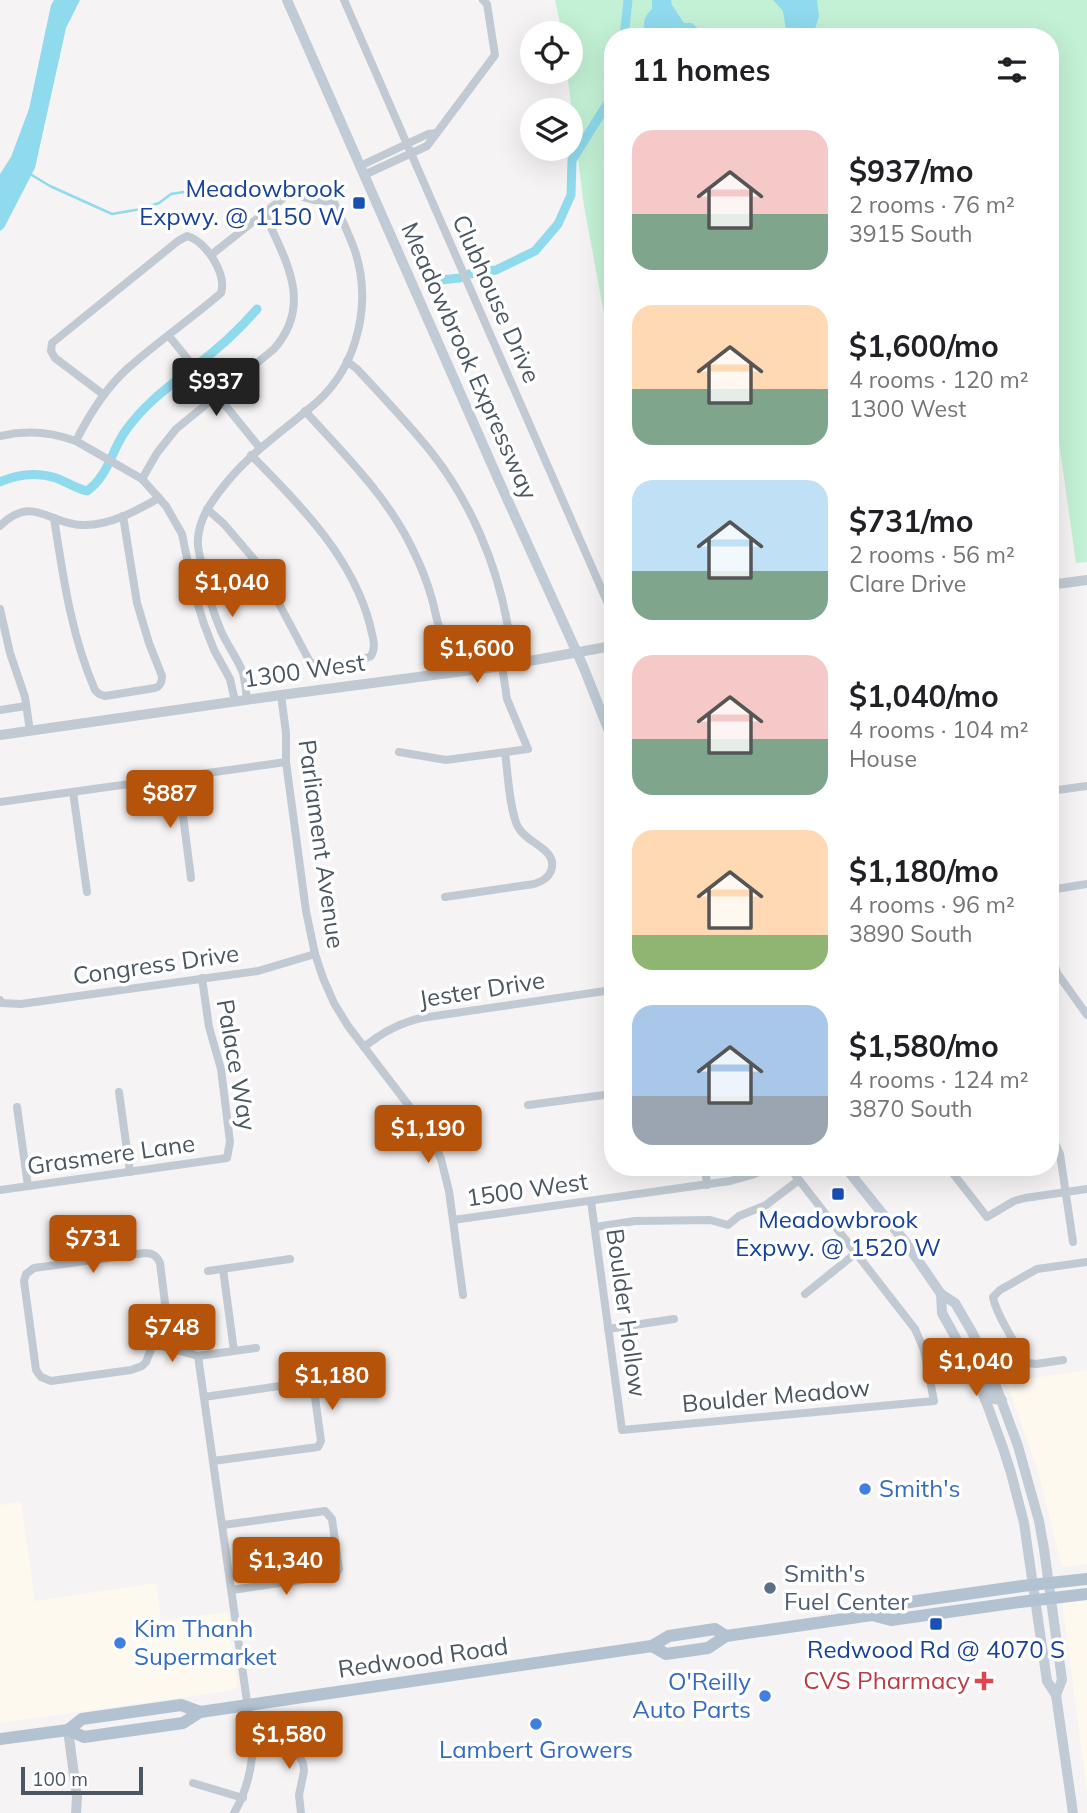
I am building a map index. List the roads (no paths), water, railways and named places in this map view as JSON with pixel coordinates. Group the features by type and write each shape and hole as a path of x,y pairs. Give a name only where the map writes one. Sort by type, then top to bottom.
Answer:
{"main road":[{"name":"Meadowbrook Expressway","path":"287,0 604,720"},
{"path":"852,1176 906,1243 941,1294 955,1303 989,1367 1002,1400 1039,1521 1062,1680 1056,1695"},
{"path":"941,1294 942,1313 967,1358 1003,1448 1024,1523 1047,1681 1056,1695 1073,1813"},
{"path":"967,1358 981,1374 994,1399 1002,1400"},
{"name":"Redwood Road","path":"0,1740 68,1730 82,1719 181,1705 200,1712 652,1646 669,1636 715,1629 726,1636 872,1615 889,1605 1087,1579"},
{"name":"Redwood Road","path":"872,1615 891,1620 1087,1594"}],"street":[{"name":"Clubhouse Drive","path":"344,0 604,595"},
{"path":"362,170 427,146 495,55 487,4 483,0"},
{"path":"362,170 406,143 428,134 436,134"},
{"path":"211,255 291,194 314,201 334,202 355,252 362,287 358,333 347,361 330,388 251,455 227,481 207,509 200,527 198,540 202,570 211,604 225,640 241,670 247,699"},
{"path":"142,479 167,439 185,421 274,349 285,334 292,318 295,296 293,282 264,212"},
{"path":"76,441 104,394 127,369 216,298 223,289 211,255 198,241 187,236 178,241 52,343 51,351 55,358 104,394"},
{"path":"169,336 260,448"},
{"path":"305,411 377,492 401,527 422,570 447,645 497,640 506,635 508,627 496,575 475,522 461,496 417,435 347,361"},
{"path":"0,436 31,432 76,441 142,479 159,498 177,524 184,541 201,616 214,650 230,679 235,701"},
{"path":"207,509 224,524 258,564 313,664 322,665 372,656 374,649 369,621 339,556 310,518 251,455"},
{"path":"0,526 11,516 28,512 38,512 80,525 92,525 123,516 159,498"},
{"path":"54,518 72,622 95,690 105,695 155,688 161,684 162,676 137,603 123,516"},
{"path":"1059,584 1087,580"},
{"path":"0,609 30,730"},
{"name":"1300 West","path":"0,736 247,699 502,666 604,648"},
{"path":"399,752 446,760 528,749 508,699 502,666"},
{"name":"Parliament Avenue","path":"281,695 286,733 286,762 306,911 315,954 334,1003 419,1119 441,1159 447,1181 463,1295"},
{"path":"0,710 26,706"},
{"path":"445,897 534,884 545,879 550,873 552,866 547,851 522,834 517,825 505,753"},
{"path":"0,802 286,762"},
{"path":"178,777 191,878"},
{"path":"1059,790 1087,786"},
{"path":"72,792 87,892"},
{"path":"1059,889 1087,884"},
{"name":"Congress Drive","path":"1,1002 21,1004 270,968 315,954"},
{"path":"1059,976 1087,1014"},
{"name":"Palace Way","path":"202,978 209,1027 221,1069 230,1142 227,1158"},
{"name":"Jester Drive","path":"364,1047 388,1030 421,1018 604,991"},
{"path":"119,1092 130,1172"},
{"path":"528,1105 604,1095"},
{"path":"17,1107 28,1186"},
{"path":"1059,1152 1073,1242"},
{"name":"Grasmere Lane","path":"0,1190 227,1158"},
{"path":"706,1176 707,1185"},
{"name":"1500 West","path":"453,1220 707,1185 748,1176"},
{"path":"796,1176 856,1253 805,1294"},
{"path":"955,1176 987,1217 1014,1200 1087,1189"},
{"path":"594,1227 635,1222 710,1220 729,1225 739,1216 766,1205 799,1180"},
{"name":"Boulder Hollow","path":"591,1201 622,1430"},
{"path":"145,1252 154,1254 160,1264 166,1311 154,1343 146,1362 137,1368 51,1381 44,1379 36,1370 24,1278 34,1268 145,1252"},
{"name":"Boulder Meadow","path":"622,1430 934,1401 924,1350 915,1329 856,1253"},
{"path":"208,1271 290,1259"},
{"path":"1063,1360 1028,1363 993,1297 1000,1290 1037,1269 1087,1262"},
{"path":"223,1269 234,1351"},
{"path":"608,1329 674,1320"},
{"path":"157,1334 198,1356"},
{"path":"154,1343 198,1356 256,1348"},
{"path":"198,1356 253,1744 252,1764 243,1798 234,1813"},
{"path":"204,1397 307,1382 314,1390 321,1441 318,1447 213,1461"},
{"path":"223,1525 325,1511 332,1519 339,1569 335,1575 232,1590"},
{"path":"290,1727 293,1746 303,1763 299,1795 301,1813"},
{"path":"68,1730 77,1797 76,1813"},
{"path":"193,1783 243,1798"}],"water":[{"path":"54,0 80,0 66,28 35,168 0,231 0,174 11,157 29,109"},
{"path":"652,0 671,0 684,23 692,23 698,28 644,28 644,21 652,9"},
{"path":"773,0 817,0 819,17 815,28 786,28 783,11"}],"waterway":[{"path":"625,28 628,0"},
{"path":"431,281 496,270 535,251 558,224 571,195 572,160 604,109"},
{"path":"30,174 112,214 141,209 159,203 171,194 184,192"},
{"path":"0,482 14,477 42,475 87,491 99,479 119,441 139,414 165,389 219,347 257,309"}],"place":[{"name":"Meadowbrook Expwy. @ 1150 W","path":"359,203"},
{"name":"Meadowbrook Expwy. @ 1520 W","path":"838,1194"},
{"name":"Smith's","path":"865,1489"},
{"name":"Smith's Fuel Center","path":"770,1588"},
{"name":"Redwood Rd @ 4070 S","path":"936,1624"},
{"name":"Kim Thanh Supermarket","path":"120,1643"},
{"name":"CVS Pharmacy","path":"984,1681"},
{"name":"O'Reilly Auto Parts","path":"765,1696"},
{"name":"Lambert Growers","path":"536,1724"}]}
